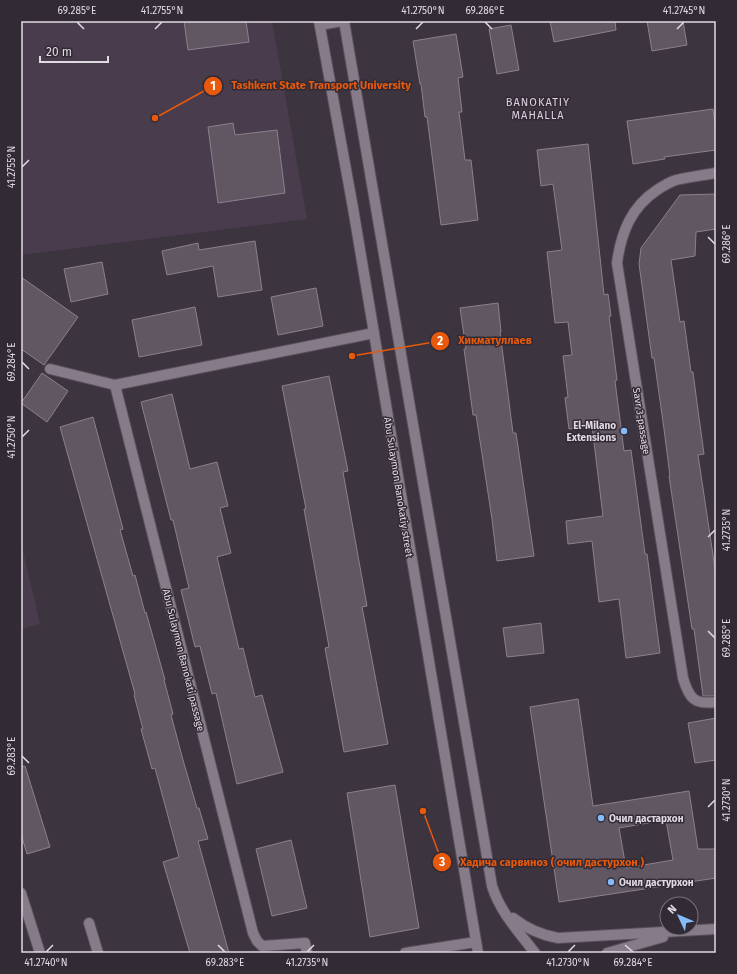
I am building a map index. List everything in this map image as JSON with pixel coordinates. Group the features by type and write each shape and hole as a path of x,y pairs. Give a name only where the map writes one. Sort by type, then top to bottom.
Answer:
{"main road":[{"path":"319,23 343,21 492,886 501,908 536,953"},
{"name":"Abu Sulaymon Banokatiy street","path":"319,23 353,208 478,953"},
{"name":"Savr 3-passage","path":"716,173 675,180 651,194 632,214 624,229 619,246 617,263 683,678 690,696 697,701 704,703 716,702"},
{"path":"50,369 115,385 374,332"},
{"name":"Abu Sulaymon Banokati passage","path":"115,385 253,934 257,942 262,946 305,943 307,953"},
{"path":"21,893 40,953"},
{"path":"501,908 514,920 528,929 543,935 558,938 716,929"},
{"path":"89,922 98,953"},
{"path":"607,953 651,940 716,929"},
{"path":"405,953 476,942"}],"shaded area":[{"path":"21,21 272,21 307,219 21,255"},
{"path":"21,542 40,624 21,629"}],"building":[{"path":"184,21 246,21 249,42 188,50"},
{"path":"550,21 615,21 616,30 554,42"},
{"path":"647,21 683,21 687,45 652,51"},
{"path":"511,25 519,70 497,74 489,29"},
{"path":"456,34 463,77 458,78 462,112 459,112 465,160 471,160 478,220 441,225 427,117 425,117 413,41"},
{"path":"713,109 716,131 716,150 664,157 665,159 633,164 627,121"},
{"path":"233,123 235,135 277,130 285,193 218,203 208,127"},
{"path":"588,144 604,295 608,294 611,316 609,316 617,380 615,381 624,451 631,450 660,653 626,658 619,599 599,602 592,541 568,544 566,521 603,516 592,426 569,429 565,398 568,397 563,356 572,355 568,322 555,323 547,252 562,250 553,184 541,186 537,150"},
{"path":"716,194 716,229 696,232 695,256 671,260 680,322 684,321 691,372 693,372 704,454 698,455 716,575 716,696 703,696 694,629 692,629 669,476 654,358 652,358 639,264 641,248 680,195"},
{"path":"255,241 262,290 218,297 213,266 167,275 162,251 198,243 199,250"},
{"path":"102,262 108,294 71,302 64,269"},
{"path":"21,277 78,317 44,365 21,349"},
{"path":"316,288 323,326 278,335 271,297"},
{"path":"498,303 500,332 513,433 516,433 534,556 497,561 476,415 473,415 460,308"},
{"path":"195,307 202,345 139,357 132,320"},
{"path":"42,373 68,391 47,422 21,403"},
{"path":"329,376 348,471 343,472 367,606 362,607 388,744 344,752 325,648 329,647 304,509 306,509 282,386"},
{"path":"172,394 190,469 217,462 228,506 220,508 231,553 217,557 239,649 243,648 255,697 262,695 283,772 237,784 216,693 212,694 200,646 195,647 181,590 189,588 173,520 171,520 141,402"},
{"path":"93,417 123,529 120,530 133,576 135,575 145,613 146,612 165,680 173,714 171,715 183,760 208,839 198,841 229,953 190,953 163,862 179,857 155,768 152,769 141,729 143,729 135,694 60,427"},
{"path":"541,623 544,653 507,657 503,628"},
{"path":"578,699 593,806 689,791 698,849 716,849 716,878 559,902 530,707","holes":["666,820 673,860 626,868 619,828"]},
{"path":"716,718 716,760 695,763 688,723"},
{"path":"25,766 50,847 27,854 21,834 21,767"},
{"path":"395,785 419,928 370,937 347,793"},
{"path":"291,840 307,908 272,916 256,849"}],"place":[{"name":"Tashkent State Transport University","path":"155,118"},
{"name":"Хикматуллаев","path":"352,356"},
{"name":"El-Milano Extensions","path":"624,431"},
{"name":"Хадича сарвиноз ( очил дастурхон )","path":"423,811"},
{"name":"Очил дастархон","path":"601,818"},
{"name":"Очил дастурхон","path":"611,882"}],"district":[{"name":"BANOKATIY MAHALLA","path":"538,108"}]}
